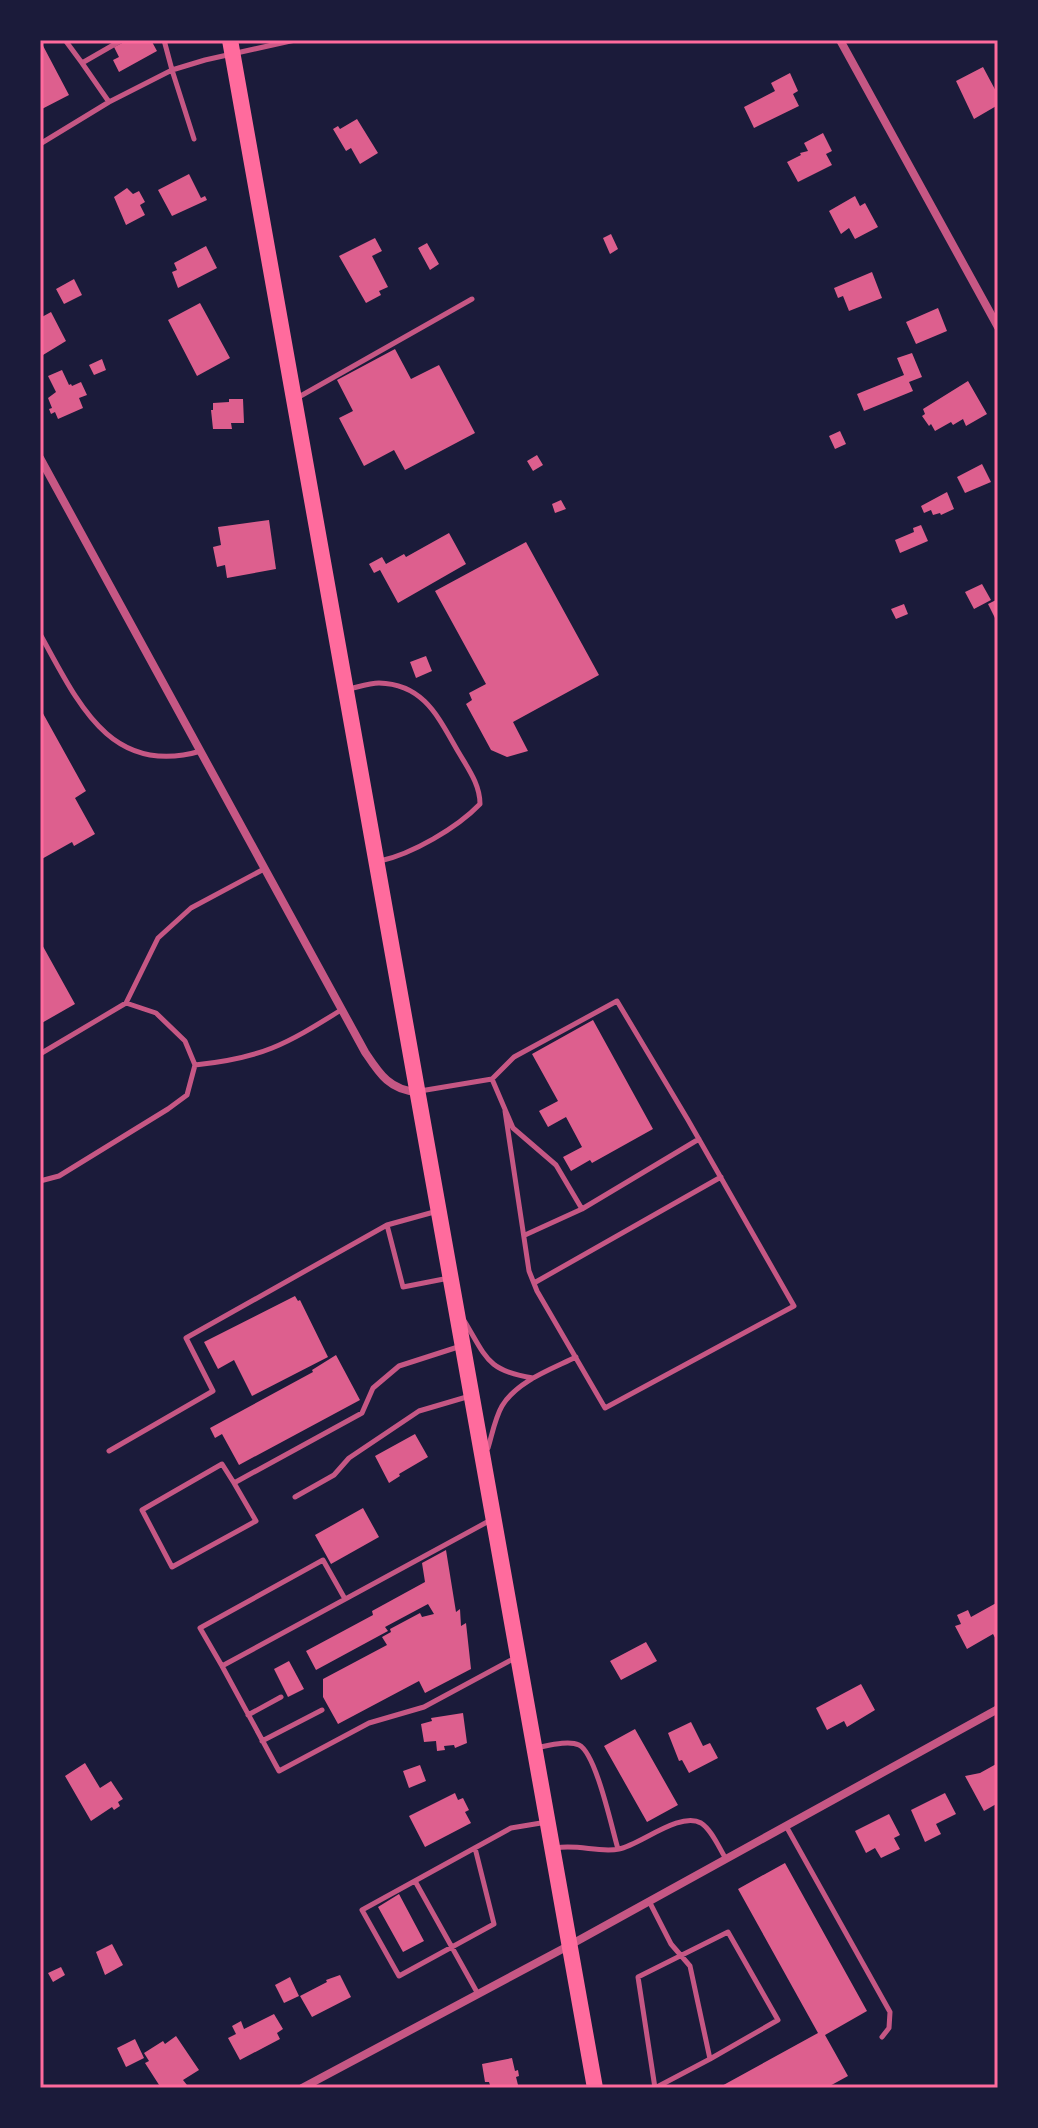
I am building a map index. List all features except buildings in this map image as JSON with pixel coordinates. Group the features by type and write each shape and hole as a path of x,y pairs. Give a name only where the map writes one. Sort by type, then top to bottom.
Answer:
{"main road":[{"path":"231,47 595,2088"}],"street":[{"path":"840,40 998,327"},
{"path":"40,458 365,1052 386,1081 397,1088 417,1092"},
{"path":"302,2088 570,1945 998,1709"}],"lane":[{"path":"65,40 109,102"},
{"path":"82,63 122,40"},
{"path":"164,40 194,139"},
{"path":"40,144 109,102 172,70 231,47 295,40"},
{"path":"293,401 472,299"},
{"path":"40,634 82,709 111,739 150,757 174,758 201,751"},
{"path":"344,690 379,683 410,690 431,705 480,794 480,804 465,820 395,858 376,862"},
{"path":"40,1054 126,1003 158,938 191,908 264,869"},
{"path":"417,1092 492,1079 514,1057 617,1001 794,1306 605,1408 529,1271 505,1111"},
{"path":"40,1181 59,1176 187,1095 195,1065 185,1041 156,1013 126,1003"},
{"path":"195,1065 231,1062 273,1050 342,1010"},
{"path":"492,1079 513,1128 556,1165 582,1209"},
{"path":"525,1235 582,1209 699,1139"},
{"path":"534,1283 721,1177"},
{"path":"109,1451 213,1391 186,1338 387,1225 439,1211"},
{"path":"387,1225 403,1287 451,1278"},
{"path":"456,1307 488,1361 508,1374 534,1378"},
{"path":"234,1483 362,1413 373,1388 399,1366 463,1345"},
{"path":"484,1461 502,1406 510,1396 534,1378 576,1357"},
{"path":"295,1497 334,1475 349,1458 419,1411 471,1395"},
{"path":"222,1464 234,1483 256,1521 172,1567 142,1510 222,1464"},
{"path":"222,1666 494,1518"},
{"path":"345,1599 323,1560 200,1628 279,1771 369,1723 424,1707 518,1656"},
{"path":"248,1715 281,1697"},
{"path":"262,1741 322,1710"},
{"path":"534,1748 575,1743 583,1746 593,1763 618,1849"},
{"path":"552,1848 571,1845 618,1849 680,1822 694,1821 702,1823 711,1833 726,1859"},
{"path":"475,1848 494,1924 399,1976 362,1910 511,1828 548,1822"},
{"path":"786,1825 890,2012 889,2028 882,2037"},
{"path":"415,1881 478,1994"},
{"path":"649,1901 671,1944 690,1966 710,2059"},
{"path":"728,1932 778,2020 710,2059 655,2088 638,1977 728,1932"}]}
